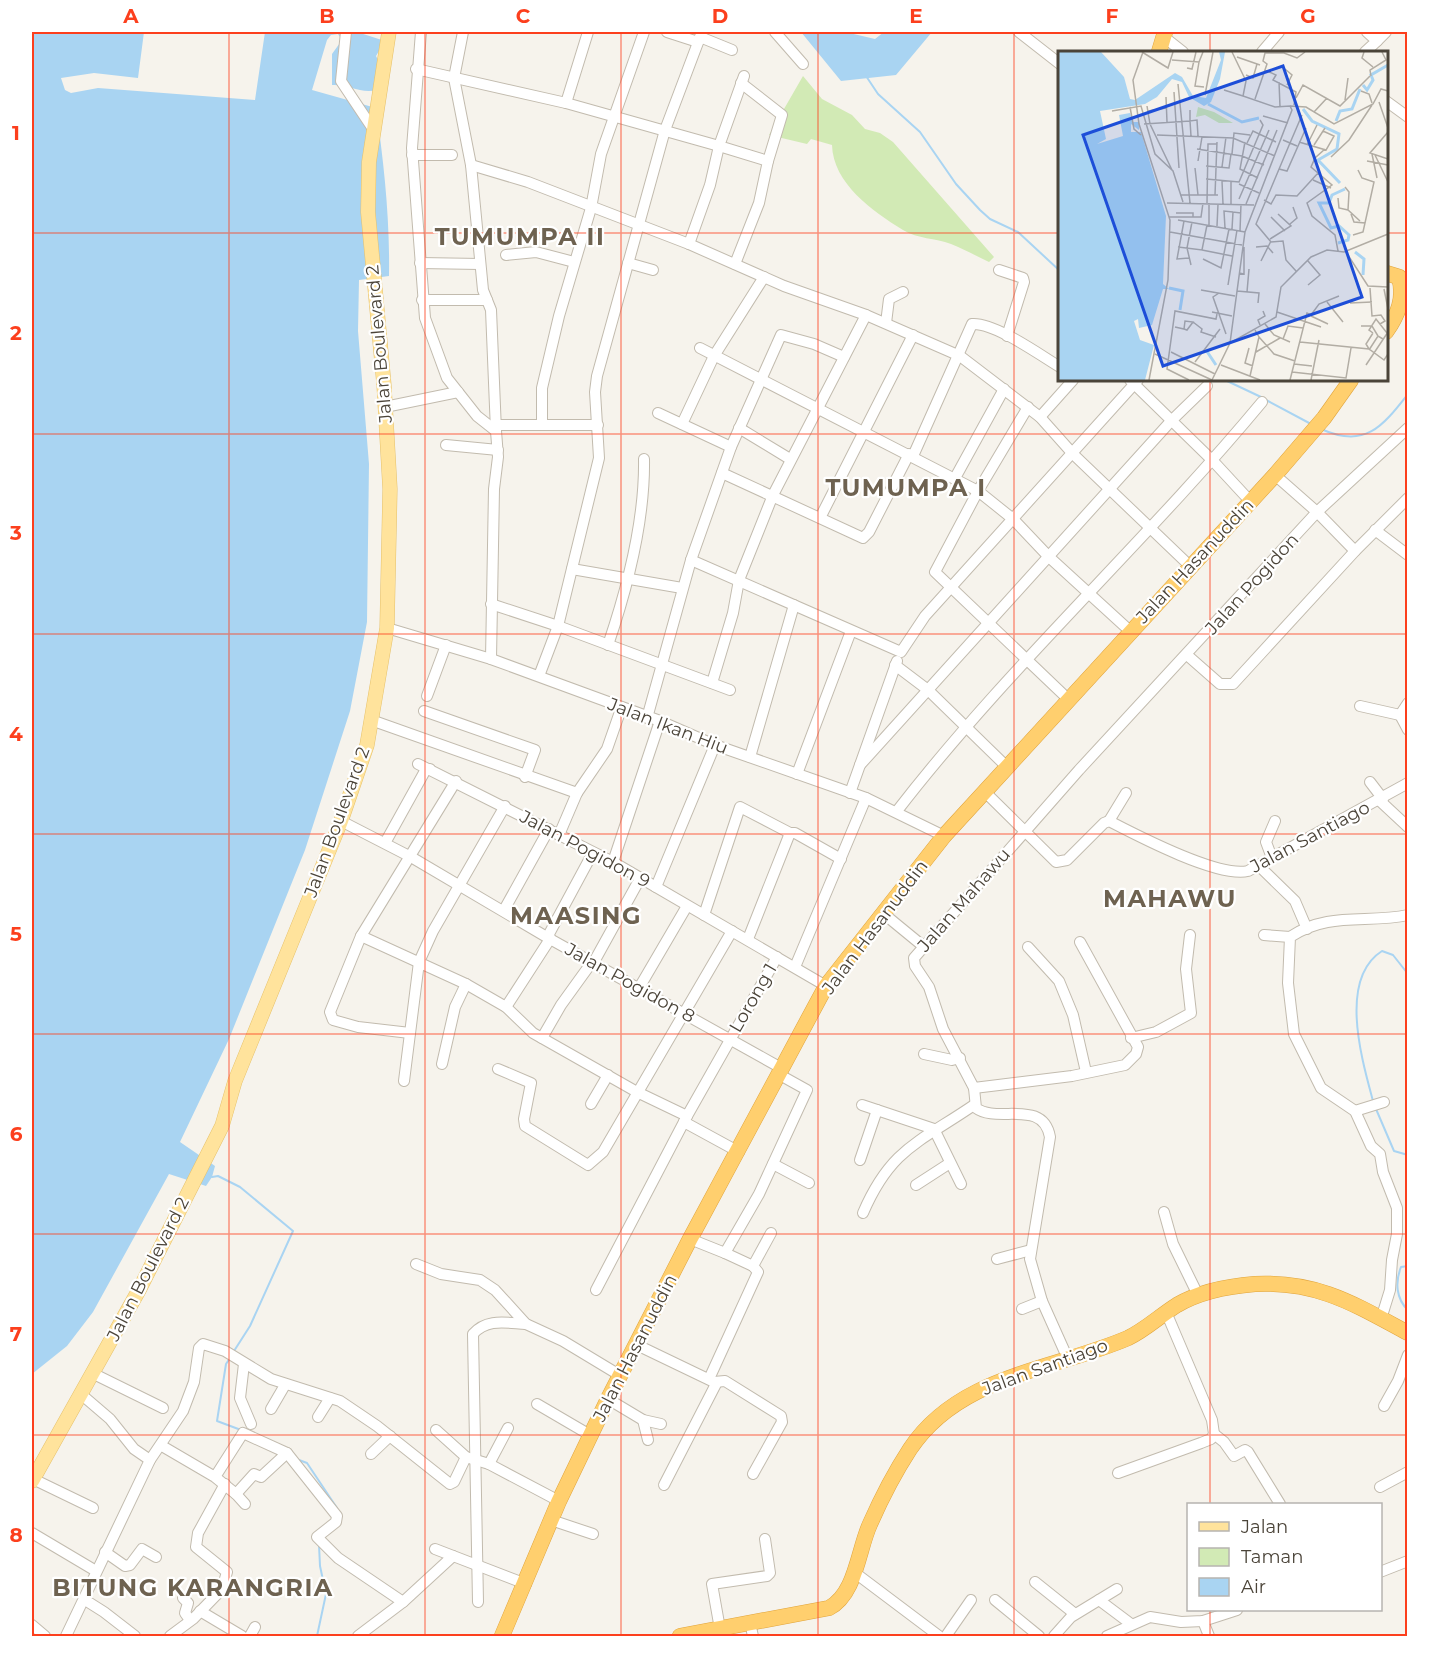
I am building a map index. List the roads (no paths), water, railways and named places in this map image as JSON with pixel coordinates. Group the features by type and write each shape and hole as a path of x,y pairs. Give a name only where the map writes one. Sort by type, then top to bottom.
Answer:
{"highway":[{"path":"1159,51 1164,34"},
{"path":"1388,328 1400,306 1402,294 1398,275"},
{"name":"Jalan Hasanuddin","path":"502,1636 526,1584 559,1501 590,1435 690,1239 739,1152 826,986 944,836 1275,475 1324,418 1349,381"},
{"name":"Jalan Santiago","path":"680,1636 720,1629 752,1630 829,1608 842,1598 854,1572 869,1526 910,1448 923,1433 983,1388 1128,1338 1166,1312 1198,1295 1255,1284 1313,1288 1333,1294 1407,1333"}],"main road":[{"name":"Jalan Boulevard 2","path":"32,1480 94,1374 222,1126 235,1081 341,821 367,745 387,627 390,489 368,212 369,162 389,32"}],"street":[{"path":"346,32 341,81 374,123"},
{"path":"421,32 416,69 412,155 421,240 422,300 425,318 444,372 482,422 496,428 598,425"},
{"path":"463,32 454,78 471,165 480,264 493,329 498,450 491,604 491,659"},
{"path":"567,103 588,32"},
{"path":"542,425 542,388 573,262 591,208 601,154 644,32"},
{"path":"667,32 700,37 732,50"},
{"path":"775,32 803,64"},
{"path":"1019,32 1058,63"},
{"path":"1263,51 1279,32"},
{"path":"1367,32 1377,41"},
{"path":"1366,51 1386,32"},
{"path":"1164,34 1182,51"},
{"path":"539,676 558,626 599,458 595,386 665,130 700,37"},
{"path":"416,69 567,103 768,161"},
{"path":"689,244 710,185 718,146 743,80 782,115 768,161 761,198 735,264"},
{"path":"1388,103 1407,117"},
{"path":"412,155 452,155"},
{"path":"471,165 528,182 689,244 764,277 913,334 960,356 1040,417 1073,454 1191,567"},
{"path":"506,255 536,252 573,262"},
{"path":"420,263 480,264"},
{"path":"628,263 653,270"},
{"path":"999,270 1023,278 1024,282 1007,336"},
{"path":"682,424 714,356 764,277"},
{"path":"886,323 889,299 903,292"},
{"path":"422,300 487,300"},
{"path":"712,683 733,613 739,580 773,495 866,315"},
{"path":"722,473 856,536 865,537 911,455 960,356 972,324 981,325 1007,336 1058,366"},
{"path":"820,518 913,334"},
{"path":"647,718 691,560 731,447 781,335 844,357"},
{"path":"700,348 759,380 817,406 978,491 1013,519 1049,557 1130,631"},
{"path":"1040,417 1072,381"},
{"path":"850,792 895,665 925,616 1073,454 1134,381 1213,460 1250,501"},
{"path":"860,765 1172,421 1207,386"},
{"path":"955,478 1004,389"},
{"path":"385,407 458,392"},
{"path":"897,811 965,729 1149,526 1213,460 1262,402"},
{"path":"1028,407 935,569 937,576 1068,699"},
{"path":"658,413 731,447"},
{"path":"739,428 790,459"},
{"name":"Jalan Pogidon","path":"1187,655 1317,512 1402,440 1407,428"},
{"path":"446,445 498,450"},
{"path":"608,645 627,578 644,490 644,459"},
{"path":"1275,475 1317,512 1355,551"},
{"path":"1024,831 1187,655 1218,683 1231,686 1407,498"},
{"path":"1375,530 1407,555"},
{"path":"691,560 901,652"},
{"path":"572,569 682,588"},
{"path":"491,604 558,626 730,690"},
{"path":"750,757 794,605"},
{"name":"Jalan Ikan Hiu","path":"387,627 539,676 621,709 660,721 715,745 866,798 897,811 944,836"},
{"path":"797,774 851,631"},
{"path":"427,696 446,645"},
{"path":"895,665 928,690 965,729 1006,766"},
{"path":"1400,715 1407,703"},
{"path":"1360,706 1400,715"},
{"path":"559,835 577,793 606,749 621,709"},
{"path":"424,711 535,750 525,777"},
{"path":"1400,715 1407,730"},
{"path":"371,720 428,738 428,741 525,777 577,793"},
{"path":"612,862 660,721"},
{"path":"656,887 715,745"},
{"name":"Jalan Pogidon 9","path":"418,764 456,781 612,862 826,986"},
{"path":"385,843 425,771 430,769"},
{"path":"410,1033 358,1027 331,1018 330,1012 361,936 384,895 411,857 456,781"},
{"path":"1370,782 1381,800 1407,827"},
{"name":"Jalan Santiago","path":"1109,821 1199,862 1237,872 1272,858 1381,800 1407,783"},
{"path":"984,791 1055,861 1062,862 1079,850 1104,823 1109,821 1126,793"},
{"path":"795,967 866,798"},
{"path":"404,1081 419,962 433,931 505,806"},
{"path":"704,915 740,807 790,834 795,833 841,859"},
{"path":"1272,858 1266,842 1275,820"},
{"name":"Jalan Pogidon 8","path":"341,821 411,857 550,939 729,1039 807,1090 773,1164"},
{"path":"504,910 549,829"},
{"name":"Jalan Mahawu","path":"974,1105 974,1089 940,1023 929,987 914,964 914,958 1024,831"},
{"path":"748,939 790,834"},
{"path":"506,1008 550,939 549,934 590,858 597,856"},
{"path":"1258,865 1295,901 1307,929"},
{"path":"542,1038 561,1005 594,963 637,884 643,880"},
{"path":"639,988 687,906"},
{"path":"884,914 924,946"},
{"path":"1264,935 1290,937 1336,918 1407,915"},
{"path":"498,1069 531,1083 524,1119 525,1126 588,1165 603,1152 732,931"},
{"path":"1131,1038 1156,1032 1191,1013 1186,969 1190,935"},
{"path":"361,936 466,984 506,1008 511,1015 542,1038 686,1119 739,1152"},
{"path":"1290,937 1288,983 1294,1034 1321,1089 1355,1110 1371,1146 1380,1154 1383,1172 1397,1209 1397,1234 1390,1290 1381,1319"},
{"path":"974,1089 1086,1072 1129,1062 1138,1050 1080,942"},
{"path":"1028,946 1059,981 1073,1015 1086,1072"},
{"name":"Lorong 1","path":"596,1290 729,1039 777,957"},
{"path":"442,1064 456,1007 466,984"},
{"path":"924,1054 952,1060 960,1058"},
{"path":"591,1104 608,1075"},
{"path":"1355,1110 1378,1104"},
{"path":"863,1213 876,1183 892,1162 934,1129 974,1105 983,1112 1034,1117 1048,1127 1050,1137 1031,1250 1033,1273 1042,1301 1068,1359"},
{"path":"862,1106 934,1129 961,1184"},
{"path":"860,1160 877,1110"},
{"path":"916,1185 950,1163"},
{"path":"725,1253 773,1164 809,1183"},
{"path":"1164,1212 1173,1244 1198,1295"},
{"path":"753,1266 771,1233"},
{"path":"664,1485 713,1381 758,1270 690,1239"},
{"path":"997,1259 1031,1250"},
{"path":"416,1264 441,1274 480,1280 495,1290 526,1324"},
{"path":"1022,1309 1042,1301"},
{"path":"1118,1473 1211,1439 1214,1434 1214,1427 1166,1312"},
{"path":"478,1602 473,1334 479,1327 493,1322 526,1324 563,1341 621,1376"},
{"path":"66,1636 150,1460 162,1446 183,1411 203,1344 225,1351 285,1385 340,1401 390,1436 450,1484 454,1482 466,1457"},
{"path":"637,1345 713,1381 725,1382 782,1418 753,1474"},
{"path":"1383,1406 1398,1381 1407,1355"},
{"path":"242,1362 240,1398 251,1424"},
{"path":"94,1374 163,1408"},
{"path":"271,1409 285,1385"},
{"path":"82,1395 110,1419 134,1449 150,1460"},
{"path":"318,1417 330,1398"},
{"path":"608,1399 643,1420 661,1424"},
{"path":"537,1404 590,1435"},
{"path":"643,1420 648,1440"},
{"path":"489,1464 508,1428"},
{"path":"436,1430 466,1457 489,1464 559,1501"},
{"path":"215,1477 243,1433 287,1453 337,1516 336,1522 317,1537 358,1573 403,1602"},
{"path":"1214,1434 1224,1442 1233,1456 1245,1450 1248,1452 1279,1503"},
{"path":"371,1454 390,1436"},
{"path":"162,1446 215,1477 245,1504"},
{"path":"236,1494 254,1474 261,1477 287,1453"},
{"path":"1380,1487 1407,1472"},
{"path":"32,1480 93,1508"},
{"path":"222,1589 226,1572 196,1547 198,1533 225,1484"},
{"path":"551,1520 593,1534"},
{"path":"32,1533 96,1572"},
{"path":"720,1629 712,1584 767,1576 770,1573 765,1539"},
{"path":"105,1552 125,1566 135,1567 142,1549 156,1557"},
{"path":"435,1549 526,1584"},
{"path":"358,1636 403,1602 453,1556"},
{"path":"1382,1571 1407,1562"},
{"path":"854,1572 939,1636"},
{"path":"170,1636 200,1611 232,1578"},
{"path":"1035,1582 1075,1614"},
{"path":"1054,1636 1075,1614 1117,1589"},
{"path":"183,1598 189,1603 185,1612 190,1620"},
{"path":"84,1600 135,1636"},
{"path":"946,1636 971,1600"},
{"path":"995,1600 1038,1636"},
{"path":"1100,1600 1131,1624"},
{"path":"200,1611 242,1636"},
{"path":"1107,1636 1150,1617 1181,1622 1203,1621 1234,1611"},
{"path":"1203,1621 1209,1636"},
{"path":"32,1625 45,1636"}],"water":[{"path":"32,32 144,32 138,78 94,73 61,78 65,90 71,93 98,88 255,100 265,32 357,32 385,41 376,56 382,68 377,90 365,91 332,85 332,54 342,40 338,34 331,35 327,40 312,90 376,108 386,192 389,276 359,280 358,331 369,464 367,622 350,711 305,850 229,1039 180,1142 215,1166 212,1177 206,1186 169,1174 93,1312 67,1346 32,1374"},
{"path":"801,32 845,32 875,39 884,32 932,32 896,75 841,81"}],"waterway":[{"path":"866,76 878,94 920,132 956,184 980,210 990,219 1018,232 1058,269"},
{"path":"1227,381 1261,397"},
{"path":"1321,429 1350,437 1371,431 1381,425 1408,394"},
{"path":"1266,400 1311,424"},
{"path":"1373,1101 1359,1043 1357,1000 1360,980 1369,964 1382,951 1393,955 1408,974"},
{"path":"1376,1109 1394,1151 1408,1155"},
{"path":"212,1177 218,1176 240,1187 293,1231 250,1326 234,1351"},
{"path":"1408,1266 1401,1267 1397,1284 1401,1301 1408,1310"},
{"path":"230,1358 226,1364 217,1421 241,1430"},
{"path":"299,1460 307,1463 337,1508"},
{"path":"317,1636 326,1594 320,1566 319,1545"}],"district":[{"name":"TUMUMPA II","path":"520,237"},
{"name":"TUMUMPA I","path":"906,488"},
{"name":"MAHAWU","path":"1170,899"},
{"name":"MAASING","path":"576,916"},
{"name":"BITUNG KARANGRIA","path":"193,1588"}]}
